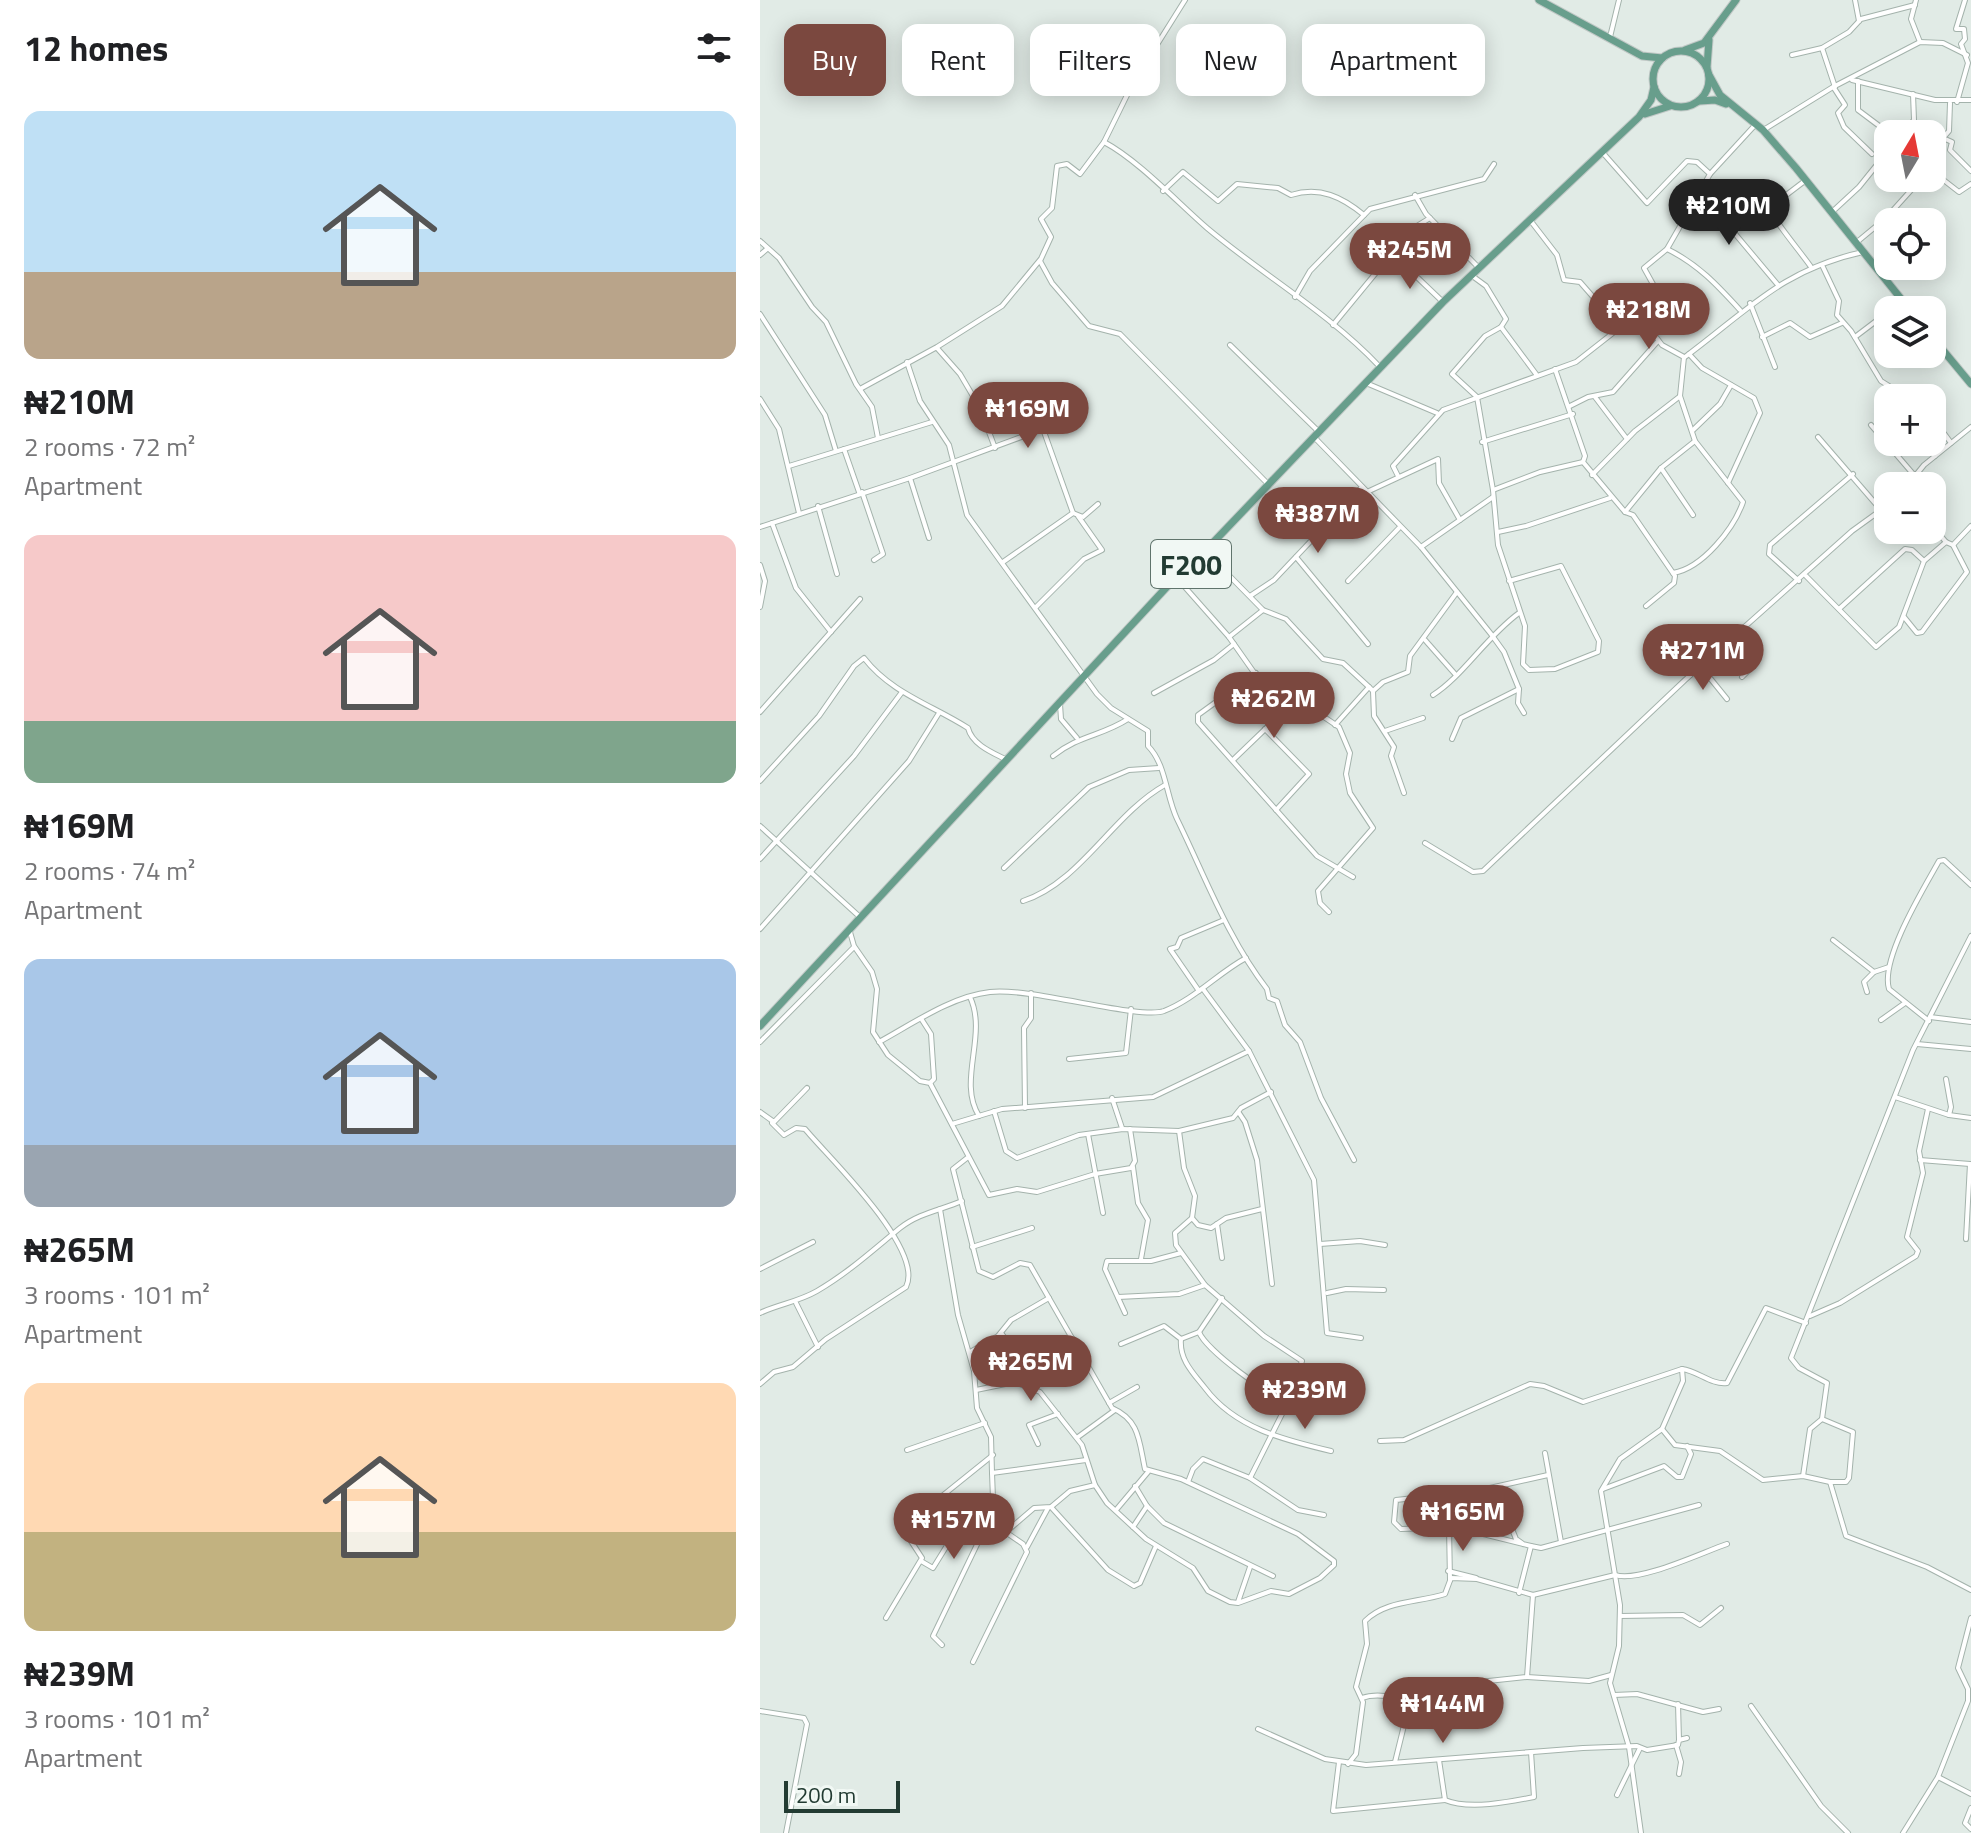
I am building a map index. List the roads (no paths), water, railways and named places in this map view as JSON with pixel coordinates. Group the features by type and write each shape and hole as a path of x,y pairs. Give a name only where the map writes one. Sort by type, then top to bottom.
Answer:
{"main road":[{"path":"1539,0 1651,60 1695,49 1709,37 1736,0"},
{"path":"1698,102 1707,90 1709,37"},
{"path":"1683,51 1698,56 1718,92 1759,127 1806,180 1830,214 1899,296"},
{"path":"1638,53 1658,95 1674,106 1715,100 1732,106"},
{"path":"1654,82 1663,57"},
{"name":"F200","path":"760,1026 1176,577 1205,551 1379,366 1639,117 1651,100 1654,82"},
{"name":"F200","path":"1639,117 1660,107 1674,106"},
{"path":"1946,354 1971,384"}],"street":[{"path":"859,389 937,347 1002,306 1040,260 1050,240 1041,219 1052,208 1057,166 1067,164 1082,173 1104,142 1133,83 1185,0"},
{"path":"1610,37 1619,0"},
{"path":"1855,0 1859,21"},
{"path":"1965,0 1956,29 1964,29 1965,39 1961,44 1967,55 1966,74 1954,102 1949,131 1943,138 1952,142 1950,150 1971,171"},
{"path":"1792,55 1822,48 1849,32 1859,21 1916,2"},
{"path":"1916,2 1911,19 1920,42"},
{"path":"1654,286 1644,268 1667,249 1710,174 1759,127 1920,42 1943,43 1967,55"},
{"path":"1822,48 1834,87 1845,105 1838,113 1844,127 1872,154"},
{"path":"1850,80 1954,102 1971,100"},
{"path":"1858,81 1858,110 1874,122"},
{"path":"1913,94 1914,120"},
{"path":"1104,142 1333,325 1379,366"},
{"path":"1603,153 1647,203 1687,161 1697,162 1710,174"},
{"path":"1295,297 1310,271 1374,207 1484,179 1494,164"},
{"path":"1830,214 1874,168"},
{"path":"1163,191 1183,172 1218,201 1237,184 1278,188 1291,195 1306,191 1330,193 1349,202 1364,215"},
{"path":"1806,180 1769,208 1771,217 1787,231 1811,267"},
{"path":"1946,181 1961,192 1971,184"},
{"path":"1700,192 1778,286"},
{"path":"1855,243 1886,218 1909,192"},
{"path":"1415,195 1430,218 1479,268"},
{"path":"1333,325 1412,229 1430,218"},
{"path":"1529,220 1557,255 1564,280 1580,282 1604,310 1650,329 1659,341 1754,398 1760,413 1728,483"},
{"path":"760,241 779,258 826,322 859,389 872,407 878,438"},
{"path":"760,255 767,249"},
{"path":"1667,249 1688,259 1701,273 1715,280 1740,310"},
{"path":"1673,573 1684,571 1706,554 1735,522 1743,502 1695,441 1691,431 1680,396 1687,356 1740,310 1778,286 1811,267 1863,252"},
{"path":"1389,257 1397,258 1443,302"},
{"path":"1040,260 1052,283 1089,326 1120,334 1267,483"},
{"path":"1822,265 1839,301 1837,315 1886,384"},
{"path":"1471,275 1486,286 1506,319 1501,327 1485,336 1452,374 1477,397 1498,532 1509,581 1525,626 1526,669 1555,669 1598,652 1599,641 1561,566 1509,581"},
{"path":"1750,303 1775,367"},
{"path":"760,314 825,415 836,451"},
{"path":"1398,476 1393,466 1437,413 1584,358 1612,331 1627,322"},
{"path":"1855,337 1874,322"},
{"path":"1762,337 1790,323 1807,336 1815,337 1842,323"},
{"path":"1501,327 1536,374"},
{"path":"1570,406 1613,392 1659,341"},
{"path":"1230,345 1315,433 1399,528 1421,547 1491,634 1504,652 1519,689 1518,703 1524,713"},
{"path":"937,347 960,374 980,408 995,448"},
{"path":"907,362 916,392 949,445 967,515 1036,607 1071,661 1086,675 1104,701 1148,731 1148,746 1155,753 1165,785 1224,920 1267,989 1269,998 1277,1001 1291,1035 1300,1042 1321,1098 1354,1160"},
{"path":"1555,369 1573,414 1585,456 1583,462"},
{"path":"1364,382 1437,413"},
{"path":"1691,431 1720,404 1731,385"},
{"path":"1032,396 1073,513 1102,550 1084,559 1036,607"},
{"path":"1592,475 1627,439 1680,396"},
{"path":"1595,397 1627,439"},
{"path":"760,399 779,429 799,514"},
{"path":"1482,442 1573,414"},
{"path":"789,466 932,422"},
{"path":"1871,425 1911,472"},
{"path":"1918,472 1971,427"},
{"path":"760,527 910,478 1043,429"},
{"path":"1946,436 1951,443"},
{"path":"1818,437 1874,501"},
{"path":"1625,512 1661,468 1695,441"},
{"path":"844,449 883,554 874,560"},
{"path":"1367,492 1438,459 1439,483 1460,520"},
{"path":"1493,490 1540,472 1583,462"},
{"path":"1583,462 1625,512 1633,515 1673,573 1674,583 1646,606"},
{"path":"1661,468 1693,515"},
{"path":"1799,581 1769,554 1770,545 1853,474"},
{"path":"910,478 929,538"},
{"path":"1250,596 1274,580 1362,487"},
{"path":"1421,547 1493,497"},
{"path":"1498,532 1611,497"},
{"path":"1078,516 1083,517 1098,504"},
{"path":"818,506 837,574"},
{"path":"1003,562 1073,513"},
{"path":"1425,843 1473,872 1482,871 1701,667 1852,531 1874,515"},
{"path":"772,523 796,588 831,632"},
{"path":"1953,545 1971,526"},
{"path":"1348,581 1399,528"},
{"path":"1904,617 1917,633 1922,632 1967,572 1953,545 1946,542"},
{"path":"1805,575 1874,647 1893,634 1904,617 1924,561 1944,544"},
{"path":"1839,609 1905,549 1912,550 1924,561"},
{"path":"1205,551 1263,610 1286,619 1323,659 1343,663 1371,689 1371,707 1394,747 1391,756 1404,793"},
{"path":"1296,557 1368,644"},
{"path":"760,565 765,581 760,607"},
{"path":"1176,577 1229,637 1267,691 1315,711 1335,725 1350,753 1346,774 1352,787 1350,793 1373,828 1318,891 1320,903 1329,912"},
{"path":"1335,725 1371,689 1408,672 1410,656 1425,640 1457,592"},
{"path":"760,712 860,599"},
{"path":"1229,637 1263,610"},
{"path":"1433,695 1445,687 1491,634 1519,613"},
{"path":"1738,635 1756,663 1742,677"},
{"path":"1425,640 1455,674"},
{"path":"1154,693 1214,660 1234,644"},
{"path":"760,781 819,716 854,666 864,658 902,692 968,728 969,734 985,749 1007,760"},
{"path":"1701,667 1727,699"},
{"path":"1257,673 1197,718 1205,732 1314,854 1336,870 1353,877"},
{"path":"1452,739 1461,718 1519,689"},
{"path":"760,859 854,756 902,692"},
{"path":"1233,760 1285,710 1289,701"},
{"path":"1060,704 1061,719 1077,738"},
{"path":"760,929 909,761 939,713"},
{"path":"1385,731 1423,718"},
{"path":"1053,756 1077,738 1107,731 1128,719"},
{"path":"1265,729 1309,774 1276,810"},
{"path":"1004,868 1089,787 1129,770 1159,768"},
{"path":"1023,901 1042,894 1064,877 1143,799 1165,785"},
{"path":"760,826 861,918"},
{"path":"1971,885 1947,862 1939,861 1913,909 1889,967 1889,989 1905,1003 1930,1019 1971,1022"},
{"path":"1224,920 1181,938 1177,947 1170,949 1249,1051 1314,1180 1327,1293 1327,1333 1361,1338"},
{"path":"850,932 854,946 872,972 877,989 873,1032 888,1055 920,1081 930,1083"},
{"path":"1803,1476 1810,1429 1822,1419 1827,1383 1799,1368 1791,1358 1917,1044 1971,936"},
{"path":"1833,940 1874,972"},
{"path":"760,1042 854,946"},
{"path":"879,1042 970,997 994,992 1031,993 1162,1012 1201,990 1246,958"},
{"path":"1867,992 1864,982 1874,972 1889,967"},
{"path":"1025,1108 1024,1028 1031,1018 1031,993"},
{"path":"970,997 976,1010 977,1039 970,1094 979,1116"},
{"path":"1881,1020 1905,1003"},
{"path":"1069,1059 1126,1053 1131,1009"},
{"path":"922,1020 931,1034 934,1079 930,1083"},
{"path":"1917,1044 1971,1049"},
{"path":"952,1124 994,1111 1075,1106 1112,1098 1153,1097 1249,1051"},
{"path":"1946,1079 1951,1107 1949,1115"},
{"path":"930,1083 989,1195 1017,1189 1037,1192 1095,1174 1133,1167"},
{"path":"772,1123 807,1088"},
{"path":"994,1111 1006,1151 1012,1157 1027,1156 1075,1136 1123,1129 1179,1131 1233,1118 1271,1092"},
{"path":"1895,1097 1949,1115 1971,1118"},
{"path":"1112,1098 1123,1129"},
{"path":"1808,1316 1840,1303 1916,1256 1918,1251 1907,1237 1923,1173 1920,1160 1922,1129 1928,1109"},
{"path":"760,1112 784,1135 796,1128 805,1129 895,1234 909,1267 906,1287 793,1367 774,1372 760,1384"},
{"path":"1239,1113 1257,1160 1272,1284"},
{"path":"1130,1129 1138,1203 1148,1220 1140,1260"},
{"path":"1179,1131 1184,1168 1195,1196 1192,1218 1175,1233 1181,1253 1205,1285 1264,1336 1301,1358 1302,1365 1289,1400 1250,1478"},
{"path":"1088,1134 1103,1213"},
{"path":"967,1158 953,1169 972,1247 983,1275 993,1277 1025,1263 1030,1265 1109,1403 1125,1414 1139,1431 1148,1472"},
{"path":"1920,1160 1970,1164 1970,1212 1966,1239"},
{"path":"760,1313 796,1303 846,1273 925,1213 962,1201"},
{"path":"940,1209 954,1300 969,1353 977,1408 985,1423 993,1455 994,1524 1027,1548"},
{"path":"1192,1218 1205,1227 1263,1209"},
{"path":"1217,1224 1222,1258"},
{"path":"972,1247 1032,1228"},
{"path":"1320,1244 1351,1241 1385,1245"},
{"path":"760,1269 813,1242"},
{"path":"1125,1313 1105,1269 1107,1261 1167,1259 1181,1253"},
{"path":"1117,1297 1179,1294 1205,1285"},
{"path":"1327,1293 1346,1289 1384,1290"},
{"path":"969,1353 1001,1333 1011,1320 1049,1298"},
{"path":"1181,1339 1199,1332 1222,1298"},
{"path":"796,1303 818,1347"},
{"path":"1380,1441 1404,1440 1530,1384 1583,1402 1682,1369 1696,1371 1715,1382 1727,1383 1766,1308 1806,1323"},
{"path":"1121,1344 1164,1326 1181,1339 1191,1375 1210,1398 1270,1436 1331,1451"},
{"path":"1199,1332 1208,1346 1269,1393 1289,1400"},
{"path":"1001,1333 1028,1367"},
{"path":"1015,1382 1028,1367 1073,1337"},
{"path":"1641,1833 1629,1747 1611,1675 1619,1646 1620,1616 1601,1491 1624,1455 1662,1429 1683,1381 1682,1369"},
{"path":"976,1390 1015,1382 1040,1392 1077,1437 1095,1485 1116,1510 1156,1546 1193,1568 1208,1591 1238,1603 1271,1591 1289,1594 1320,1578 1334,1561 1298,1534 1188,1482 1165,1473 1148,1472"},
{"path":"1109,1403 1137,1387"},
{"path":"1077,1437 1115,1410"},
{"path":"1038,1444 1030,1424 1058,1414"},
{"path":"1662,1429 1671,1442 1720,1451 1763,1480 1803,1476 1846,1482 1855,1437 1852,1430 1822,1419"},
{"path":"907,1450 985,1423"},
{"path":"1601,1491 1664,1466 1677,1477 1682,1477 1691,1456 1687,1446"},
{"path":"1545,1453 1561,1542"},
{"path":"886,1618 921,1561 921,1555 907,1535 906,1525 993,1455"},
{"path":"1188,1482 1193,1469 1203,1459 1250,1478 1298,1510 1324,1515"},
{"path":"992,1473 1086,1460"},
{"path":"1116,1510 1148,1472"},
{"path":"1548,1475 1469,1492 1396,1500 1394,1522 1401,1529 1449,1527 1541,1548 1699,1505"},
{"path":"1830,1482 1846,1536 1927,1567 1971,1590"},
{"path":"973,1662 1027,1548 1050,1508 1070,1491 1095,1485"},
{"path":"1135,1486 1147,1506 1176,1531 1210,1543 1250,1567 1273,1576"},
{"path":"1469,1492 1505,1512 1516,1539 1523,1544"},
{"path":"1133,1527 1147,1506"},
{"path":"1005,1533 1034,1508 1050,1508 1108,1570 1134,1586 1140,1583 1156,1546"},
{"path":"921,1561 933,1568 951,1539 994,1524"},
{"path":"1348,1764 1356,1754 1362,1698 1356,1687 1367,1644 1365,1621 1397,1603 1445,1594 1450,1580 1449,1527"},
{"path":"942,1645 933,1636 984,1530"},
{"path":"1448,1571 1533,1595 1615,1575 1622,1577 1653,1570 1727,1544"},
{"path":"1519,1593 1531,1546"},
{"path":"1238,1603 1250,1567"},
{"path":"1450,1580 1477,1579"},
{"path":"1527,1677 1533,1595"},
{"path":"1620,1616 1683,1615 1700,1625 1721,1608"},
{"path":"1903,1833 1938,1777 1968,1701 1968,1689 1958,1668 1971,1618"},
{"path":"1362,1698 1371,1695 1392,1699 1412,1695 1422,1688 1527,1677 1589,1681 1611,1675"},
{"path":"1614,1695 1637,1694 1703,1712 1719,1709"},
{"path":"1394,1762 1412,1695"},
{"path":"1678,1704 1679,1774"},
{"path":"1751,1706 1821,1806 1848,1833"},
{"path":"760,1711 804,1718 807,1724 786,1833"},
{"path":"1258,1729 1348,1764 1629,1747 1647,1750 1687,1738"},
{"path":"1617,1795 1640,1748"},
{"path":"1339,1762 1333,1811 1445,1800 1454,1804 1534,1797 1531,1752"},
{"path":"1439,1760 1445,1800"},
{"path":"1938,1777 1971,1794"},
{"path":"1971,1808 1965,1823 1971,1829"}]}
